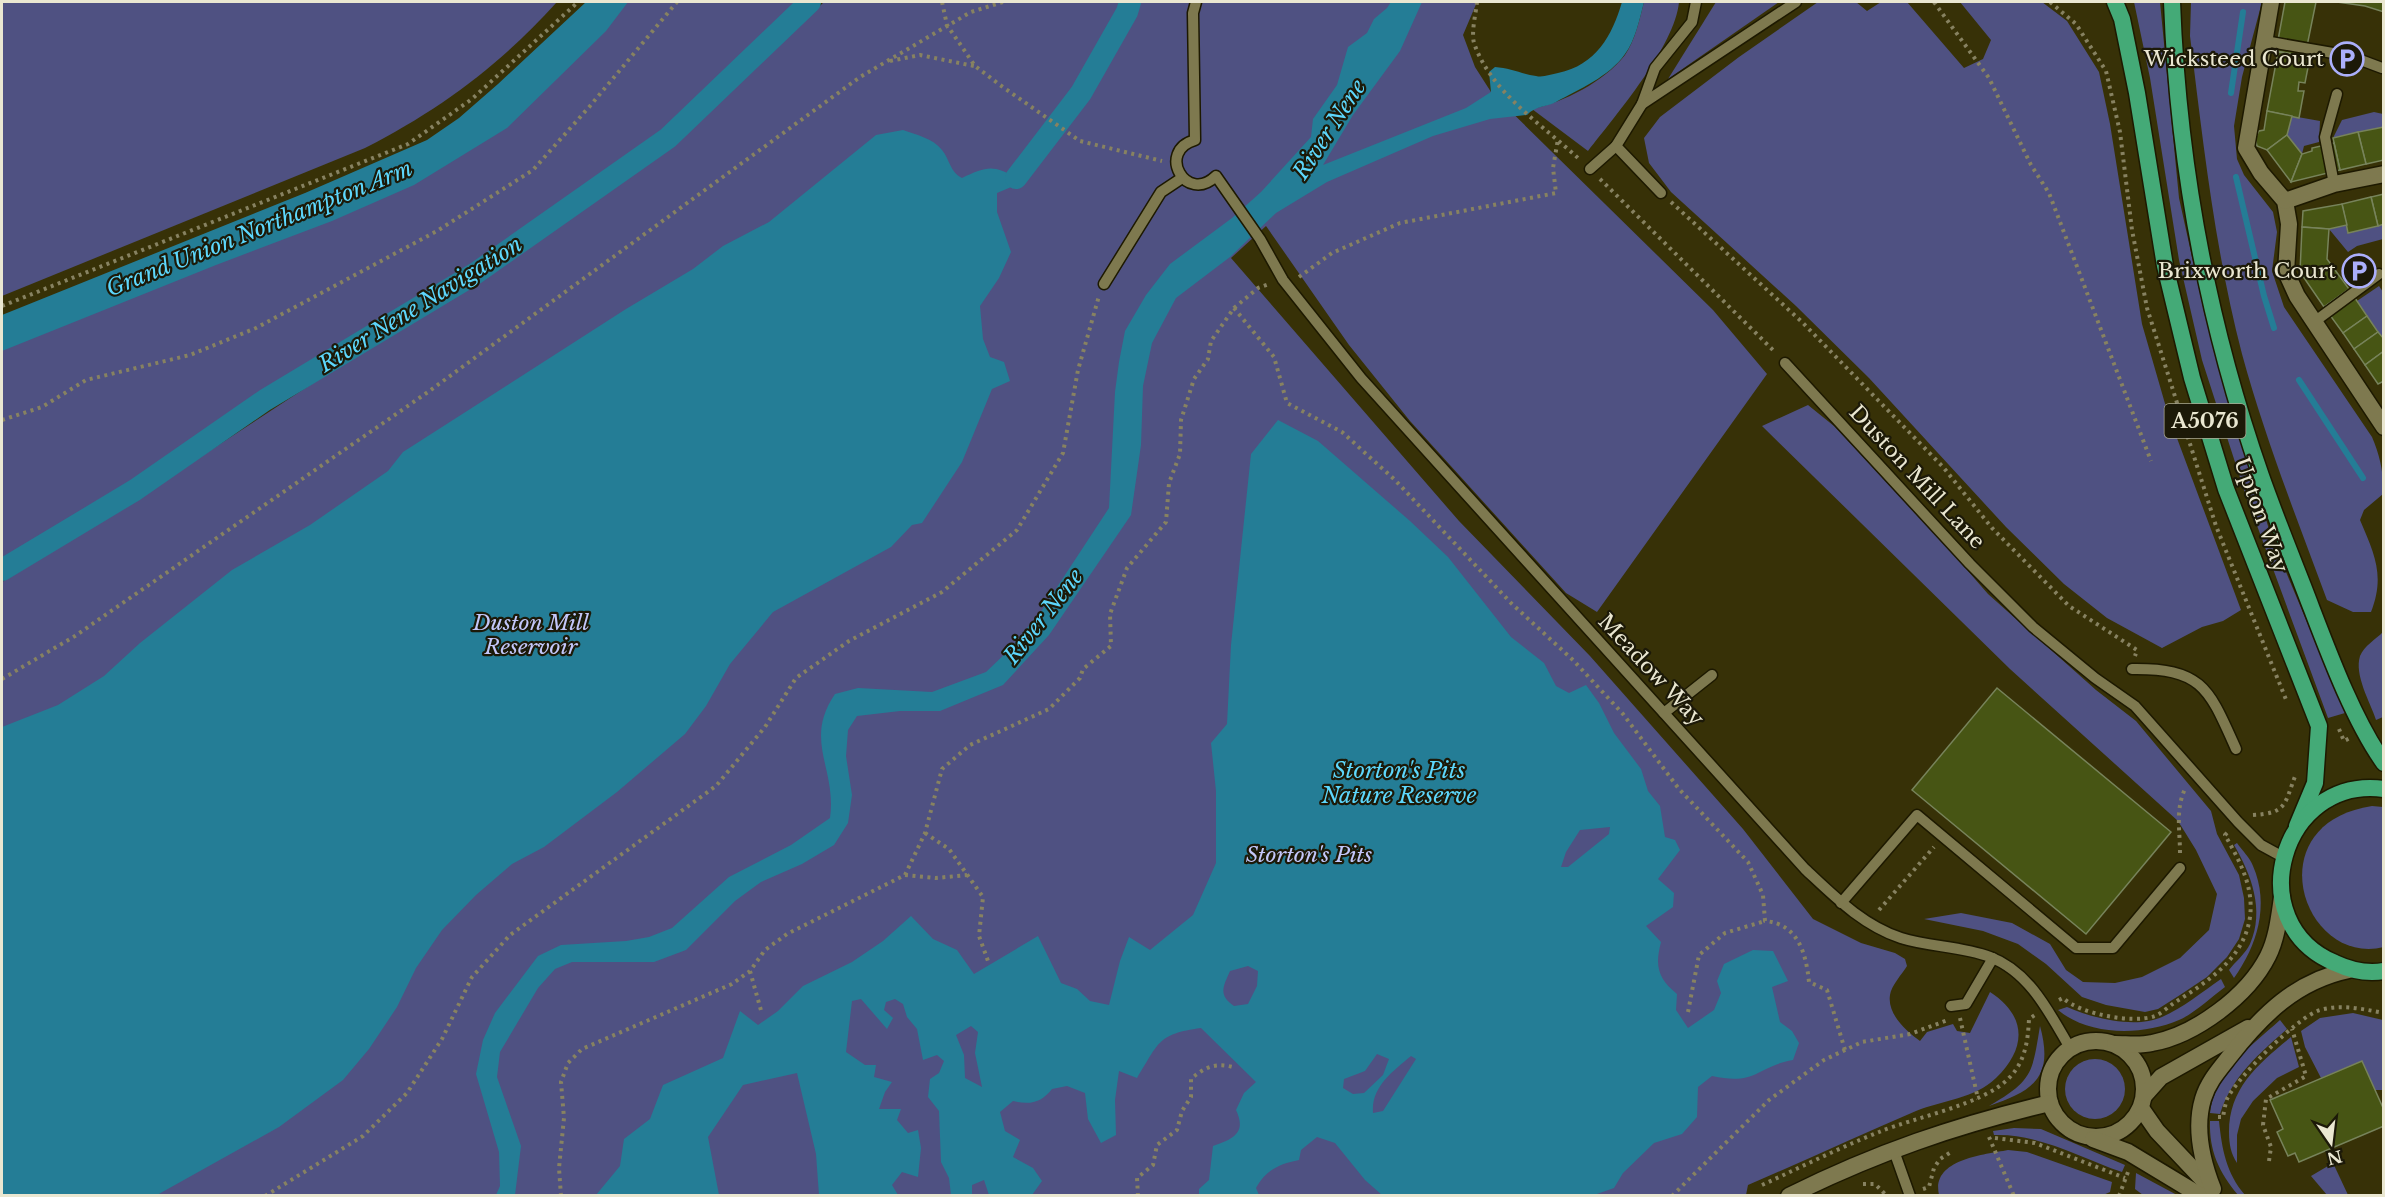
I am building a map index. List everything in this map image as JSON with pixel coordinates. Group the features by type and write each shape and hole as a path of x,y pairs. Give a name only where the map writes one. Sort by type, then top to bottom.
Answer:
{"highway":[{"name":"Upton Way","path":"2115,2 2122,19 2138,93 2165,266 2192,378 2226,489 2319,726 2315,783 2283,857"},
{"name":"Upton Way","path":"2172,2 2175,73 2185,167 2202,258 2228,368 2261,476 2316,619 2364,732 2384,763"},
{"path":"2297,826 2312,810 2331,797 2351,790 2384,789"},
{"path":"2283,857 2280,877 2282,897 2290,922 2305,943 2325,960 2349,970 2381,974"}],"street":[{"path":"2271,2 2246,148 2261,173 2285,201 2289,224 2286,272 2297,296 2384,427"},
{"path":"2285,201 2334,184 2384,174"},
{"path":"2211,1193 2128,1152 2088,1137 2059,1120 2050,1103 2048,1081 2052,1068 2070,1048 2084,1042 2151,1044 2171,1038 2195,1026 2236,995 2253,979 2268,956 2278,930 2282,897"},
{"path":"2211,1193 2199,1132 2202,1100 2209,1083 2256,1023 2289,993 2330,974 2349,970"},
{"path":"2142,1102 2161,1077 2256,1023"},
{"path":"2088,1137 2109,1136 2119,1131 2136,1118 2142,1102 2144,1083 2138,1065 2125,1050 2114,1044"},
{"path":"2142,1102 2157,1131 2211,1193"},
{"path":"1789,1196 1893,1148 1961,1125 2050,1103"}],"lane":[{"path":"1104,284 1161,192 1182,178 1176,165 1179,150 1195,140 1193,13 1196,2"},
{"path":"1590,169 1616,146 1642,104 1655,68 1692,22 1696,2"},
{"path":"1642,104 1796,2"},
{"path":"2265,41 2350,56 2382,68"},
{"path":"2334,184 2325,138 2337,94"},
{"path":"1616,146 1661,194"},
{"name":"Meadow Way","path":"1182,178 1196,185 1210,181 1216,176 1260,239 1283,280 1361,378 1797,861 1852,913 1900,937 1993,958 2027,984 2046,1008 2070,1048"},
{"path":"2314,322 2379,274"},
{"name":"Duston Mill Lane","path":"1785,363 1908,493 1970,564 2033,627 2095,678 2135,706 2238,822 2261,845 2283,857"},
{"path":"2132,669 2181,672 2202,686 2219,712 2236,749"},
{"path":"1664,713 1712,675"},
{"path":"1841,903 1917,815 2076,948 2112,948 2180,868"},
{"path":"1951,1006 1966,1004 1993,958"},
{"path":"1893,1148 1910,1196"}],"path":[{"path":"2,306 408,144 472,99 578,2"},
{"path":"2,420 42,407 86,380 190,355 256,328 437,231 533,170 677,2"},
{"path":"942,2 947,25 975,66 1080,141 1176,165"},
{"path":"2,679 75,636 428,392 860,77 971,12 1002,2"},
{"path":"1477,2 1473,41 1489,72 1527,115 1558,139 1590,169 1785,363"},
{"path":"1934,2 1989,78 2031,165 2049,193 2151,461"},
{"path":"886,61 920,56 975,66"},
{"path":"905,875 925,833 942,769 970,745 1049,709 1080,678 1083,669 1111,646 1110,614 1127,568 1166,522 1169,483 1180,454 1181,420 1194,379 1208,359 1211,341 1234,308 1258,288 1302,276 1318,261 1332,253 1400,223 1556,193 1553,168 1558,139"},
{"path":"1661,194 1802,322 1943,466 1992,528 2068,606 2137,650 2132,669"},
{"path":"265,1196 363,1136 407,1093 442,1039 471,977 510,935 716,786 765,727 796,678 849,641 942,592 1017,530 1063,453 1078,370 1104,284"},
{"path":"1234,308 1274,357 1287,403 1342,432 1395,480 1512,604 1573,660 1623,714 1679,789 1748,862 1763,895 1765,921"},
{"path":"2319,726 2336,721 2344,741 2364,732"},
{"path":"2063,998 2071,1006 2093,1013 2136,1018 2155,1016 2199,988 2221,970 2237,950 2247,931 2250,914 2249,892 2243,868 2225,835 2248,815 2274,813 2283,806 2298,764"},
{"path":"2180,868 2178,821 2181,798 2194,773"},
{"path":"925,833 949,849 983,897 979,936 988,961"},
{"path":"1880,910 1943,837"},
{"path":"561,1196 559,1168 564,1118 561,1082 568,1063 582,1049 732,984 750,971 765,950 787,934 905,875 936,878 968,875"},
{"path":"1688,1012 1700,955 1725,933 1765,921 1777,922 1795,935 1806,955 1809,982 1827,990 1845,1050"},
{"path":"750,971 762,1014"},
{"path":"2223,1117 2227,1100 2244,1075 2292,1029 2318,1011 2347,1006 2384,1013"},
{"path":"1672,1196 1769,1100 1824,1060 1862,1042 1910,1034 1958,1015 1978,1098 2000,1086 2019,1066 2027,1042 2029,1019"},
{"path":"2269,1161 2271,1147 2263,1125 2266,1099 2306,1076 2292,1029"},
{"path":"1138,1196 1137,1178 1154,1165 1157,1145 1177,1130 1182,1111 1191,1096 1191,1079 1204,1068 1222,1064 1236,1068"},
{"path":"1990,1138 2014,1196"},
{"path":"1982,1141 1990,1138 2007,1138 2035,1143 2125,1178 2119,1196"},
{"path":"1929,1187 1940,1160 1957,1149"},
{"path":"1855,1187 1875,1184 1887,1196"}],"green space":[{"path":"2,2 557,2 514,46 468,84 419,118 365,148 2,296"},
{"path":"608,2 799,2 654,137 593,183 497,248 250,401 145,474 2,559 2,333 386,181"},
{"name":"Storton's Pits","path":"824,2 1477,2 1463,35 1475,67 1491,92 1713,310 1767,374 1597,612 1566,593 1410,421 1349,345 1266,226 1231,258 1459,521 1590,656 1743,829 1813,919 1861,943 1895,953 1905,959 1907,966 1894,984 1890,1002 1894,1015 1909,1032 1920,1041 1927,1032 1953,1024 1957,1031 1970,1033 1990,992 2002,1001 2011,1011 2018,1033 2013,1055 1996,1078 1968,1095 1916,1111 1748,1185 1746,1195 2,1195 2,582 101,522 333,370 453,298 584,208 703,116"},
{"path":"1644,2 1679,2 1675,20 1656,59 1628,100 1588,151 1532,109 1583,90 1616,65 1632,43"},
{"path":"1716,2 1779,2 1668,79"},
{"path":"1818,2 1856,2 1867,11 1881,2 1907,2 1964,68 1983,59 1991,40 1960,2 2042,2 2067,21 2099,72 2110,124 2142,324 2168,414 2241,610 2223,621 2202,627 2162,648 2107,618 2064,584 2006,527 1869,378 1796,306 1671,192 1649,163 1644,138 1660,117 1739,57"},
{"path":"2134,2 2160,2 2179,198 2205,316 2271,536 2345,713 2328,718 2245,493 2202,360 2179,260 2150,78"},
{"path":"2191,2 2262,2 2242,77 2234,126 2237,159 2244,175 2273,212 2277,232 2272,271 2284,307 2372,437 2377,451 2382,472 2383,494 2364,510 2360,520 2374,555 2378,576 2371,612 2353,612 2327,600 2251,385 2224,275 2211,196 2190,36"},
{"path":"2374,112 2383,114 2383,127 2333,138 2342,120"},
{"path":"2292,116 2320,121 2319,142 2304,146 2302,154 2287,135"},
{"path":"2383,224 2383,239 2357,246 2348,252 2329,229 2347,225 2349,233"},
{"path":"2379,286 2383,292 2383,339 2357,301"},
{"path":"1808,405 1834,426 1941,540 1988,594 2096,690 2136,721 2211,811 2217,834 2239,875 2244,898 2245,919 2239,939 2227,957 2207,977 2158,1009 2145,1012 2106,1005 2082,997 2046,964 2018,944 1983,931 1924,919 1961,913 2012,923 2050,944 2066,970 2083,982 2115,983 2142,977 2180,958 2209,930 2217,894 2196,850 2178,821 2010,669 1762,426"},
{"path":"2383,632 2383,717 2376,720 2361,680 2359,663 2364,649"},
{"path":"2372,806 2383,807 2384,947 2355,947 2332,936 2314,916 2304,891 2303,864 2313,838 2336,818"},
{"path":"2237,843 2253,866 2258,881 2261,910 2255,939 2234,978 2229,970 2250,944 2256,918 2254,893 2246,868 2234,845"},
{"path":"2221,979 2225,987 2191,1013 2179,1020 2149,1029 2116,1031 2100,1029 2071,1019 2058,1010 2067,1007 2114,1021 2151,1020 2177,1009"},
{"path":"2353,1013 2383,1020 2383,1090 2375,1090 2362,1061 2321,1078 2305,1047 2301,1031 2320,1018"},
{"path":"2280,1020 2287,1029 2239,1077 2225,1100 2220,1114 2210,1113 2213,1098 2227,1072 2246,1050"},
{"path":"2040,1026 2044,1043 2044,1058 2037,1080 2018,1094 1989,1106 2014,1089 2028,1074 2035,1055"},
{"path":"2291,1037 2299,1067 2277,1078 2253,1101 2241,1119 2237,1135 2237,1163 2229,1136 2230,1116 2234,1102 2257,1067"},
{"path":"2095,1059 2107,1061 2120,1072 2125,1089 2123,1101 2112,1114 2095,1119 2083,1117 2070,1106 2065,1089 2067,1077 2078,1064"},
{"path":"2210,1121 2219,1121 2229,1169 2245,1195 2238,1195 2216,1161 2211,1142"},
{"path":"2014,1128 2041,1129 2125,1165 2122,1172 2043,1142 2010,1135 1994,1135 1993,1131"},
{"path":"2008,1150 2027,1152 2112,1182 2110,1192 2101,1196 1939,1195 1939,1183 1943,1174 1950,1167 1972,1157"},
{"path":"2333,1163 2348,1195 2327,1195 2311,1176"},
{"path":"2136,1173 2177,1195 2143,1195 2135,1189"}],"water":[{"name":"Grand Union Northampton Arm","path":"586,2 628,2 606,31 507,128 414,185 332,221 2,351 2,315 305,193 427,140 459,118"},
{"name":"River Nene","path":"1391,2 1422,2 1400,51 1353,115 1323,165 1466,108 1491,92 1489,72 1495,67 1541,77 1571,69 1583,63 1592,56 1607,37 1622,2 1644,2 1629,49 1611,69 1593,82 1527,115 1490,119 1433,136 1327,182 1276,213 1230,257 1176,298 1152,343 1143,386 1141,445 1131,515 1049,635 1003,685 940,711 900,711 857,716 848,730 846,756 852,795 848,823 834,845 802,864 761,882 735,901 686,950 654,962 572,962 555,969 538,988 500,1052 497,1077 521,1146 515,1195 496,1195 500,1186 499,1152 476,1074 483,1040 495,1013 538,956 561,945 626,941 649,937 672,928 729,877 791,845 830,818 831,800 821,741 826,711 835,694 858,688 932,692 986,672 1009,650 1042,610 1109,508 1115,392 1119,362 1125,331 1146,295 1170,264 1232,218 1261,192 1311,137 1313,119 1337,85 1348,47 1367,33 1374,19"},
{"name":"Duston Mill Reservoir","path":"903,130 924,137 938,146 945,154 950,166 962,178 984,169 995,169 1016,178 1016,185 997,193 997,212 1011,252 999,278 980,306 983,339 990,357 1004,362 1010,381 992,389 962,462 922,523 912,525 891,547 773,612 730,664 706,706 685,734 617,792 544,847 512,864 476,895 442,930 416,968 397,1007 369,1049 343,1080 279,1127 157,1195 2,1195 2,727 58,705 104,676 140,643 232,570 310,525 388,471 403,452 626,309 693,269 723,246 769,222 876,135"},
{"name":"Storton's Pits Nature Reserve","path":"1278,420 1318,441 1448,557 1511,637 1544,663 1556,686 1569,693 1586,685 1599,703 1614,733 1641,769 1648,791 1660,806 1665,837 1675,840 1680,850 1658,879 1674,893 1673,907 1646,926 1661,942 1658,958 1659,971 1665,982 1677,994 1676,1010 1688,1028 1714,1010 1721,993 1717,981 1724,964 1753,950 1773,951 1788,981 1772,987 1780,1022 1792,1031 1799,1043 1793,1060 1739,1079 1712,1076 1698,1087 1697,1117 1682,1134 1654,1143 1623,1173 1614,1188 1594,1195 1382,1195 1365,1180 1335,1143 1317,1137 1301,1150 1299,1160 1279,1166 1264,1177 1256,1188 1259,1195 1199,1196 1199,1189 1209,1180 1213,1146 1232,1138 1239,1130 1240,1124 1236,1110 1244,1093 1256,1082 1201,1028 1187,1030 1167,1037 1161,1042 1137,1078 1119,1071 1115,1100 1116,1135 1101,1143 1088,1119 1085,1093 1067,1086 1052,1089 1035,1102 1013,1101 1000,1112 1005,1131 1020,1140 1013,1157 1033,1168 1042,1181 1032,1195 989,1195 984,1180 972,1185 972,1195 951,1195 949,1178 941,1162 939,1111 928,1097 930,1079 939,1073 944,1061 937,1055 923,1060 917,1029 907,1017 903,1004 895,999 886,1002 884,1010 893,1018 887,1029 861,999 852,1001 846,1052 865,1065 876,1065 874,1077 892,1082 885,1092 879,1109 901,1109 897,1120 908,1133 918,1130 921,1148 918,1177 902,1172 892,1185 898,1195 819,1195 816,1154 797,1073 743,1085 708,1137 719,1195 596,1195 620,1166 624,1139 650,1119 663,1085 723,1058 740,1011 758,1025 778,1011 803,986 852,962 883,941 911,916 933,939 957,950 974,974 1038,936 1061,983 1077,989 1090,1001 1109,1005 1120,961 1129,937 1150,950 1193,915 1216,863 1216,791 1211,743 1227,724 1231,645 1251,454","holes":["1610,827 1609,834 1568,867 1561,867 1566,852 1580,830","1248,966 1258,971 1257,986 1248,1004 1234,1006 1226,998 1223,990 1230,971","971,1026 978,1032 975,1053 982,1087 965,1078 964,1055 956,1035","1377,1054 1389,1059 1383,1075 1364,1093 1353,1094 1343,1088 1344,1079 1365,1071","1411,1056 1416,1059 1383,1111 1373,1113 1375,1095 1384,1081"]}],"building":[{"path":"2285,2 2316,2 2305,56 2276,51"},
{"path":"2337,2 2384,2 2384,12 2365,6"},
{"path":"2278,52 2310,57 2305,83 2299,82 2298,91 2304,91 2299,118 2267,111"},
{"path":"2267,111 2292,116 2287,135 2267,150 2257,146 2255,138 2259,131 2264,130"},
{"path":"2384,127 2384,160 2366,164 2358,132"},
{"path":"2358,132 2366,164 2340,170 2333,138"},
{"path":"2287,135 2302,154 2291,182 2267,150"},
{"path":"2334,143 2340,170 2291,182 2302,154 2312,151 2312,148"},
{"path":"2384,194 2384,224 2378,226 2371,197"},
{"path":"2371,197 2378,226 2348,233 2342,204"},
{"path":"2342,204 2347,225 2329,229 2302,227 2303,211"},
{"path":"2302,227 2329,229 2327,259 2349,289 2324,307 2300,272"},
{"path":"2349,289 2367,316 2343,333 2324,307"},
{"path":"2367,316 2378,332 2354,349 2343,333"},
{"path":"2378,332 2384,339 2384,351 2365,365 2354,349"},
{"path":"2384,351 2384,381 2378,384 2365,365"},
{"path":"1997,688 2171,832 2086,934 1912,790"},
{"path":"2362,1061 2384,1110 2384,1126 2299,1162 2295,1153 2288,1156 2277,1132 2283,1129 2270,1100"}],"waterway":[{"name":"River Nene Navigation","path":"2,570 135,490 265,400 476,273 668,138 810,2"},
{"path":"1016,178 1081,93 1127,12 1130,2"},
{"path":"2231,93 2243,12"},
{"path":"2236,177 2264,296 2274,328"},
{"path":"2299,380 2363,478"}],"place":[{"name":"Wicksteed Court","path":"2347,59"},
{"name":"Brixworth Court","path":"2359,271"}]}
